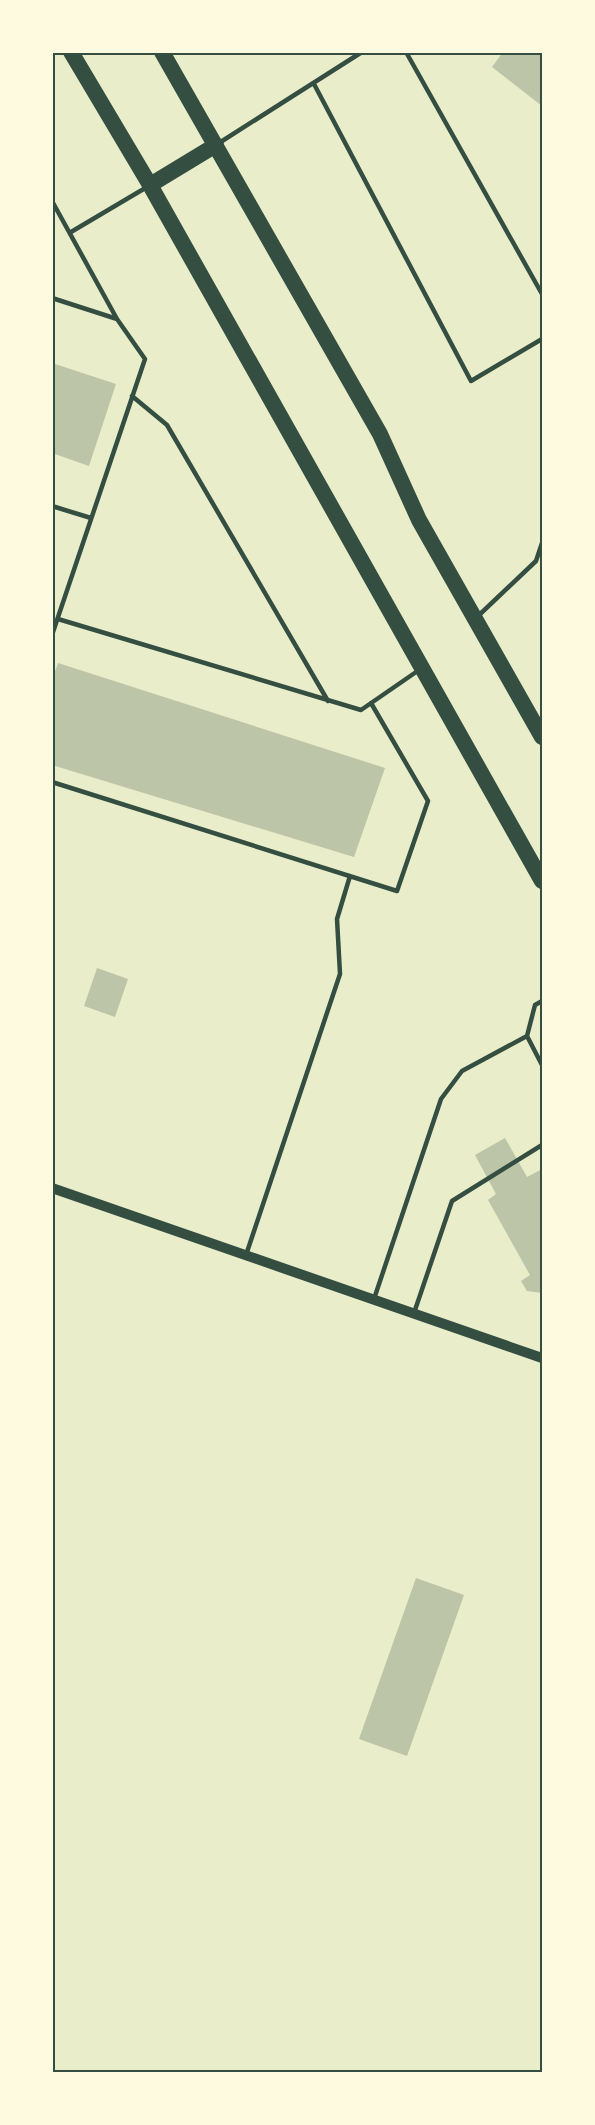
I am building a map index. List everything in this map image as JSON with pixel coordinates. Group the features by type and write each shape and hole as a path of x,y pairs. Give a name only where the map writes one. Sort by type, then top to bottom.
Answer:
{"highway":[{"path":"70,52 150,185 543,881"},
{"path":"162,52 380,434 419,520 543,737"},
{"path":"150,185 216,145"}],"street":[{"path":"52,1188 543,1358"}],"lane":[{"path":"216,145 362,52"},
{"path":"406,52 543,294"},
{"path":"314,84 471,381 543,339"},
{"path":"71,232 150,185"},
{"path":"52,201 117,319 145,359 52,635"},
{"path":"52,298 117,319"},
{"path":"132,396 167,425 328,700"},
{"path":"52,506 91,518"},
{"path":"475,619 536,561 543,543"},
{"path":"58,619 361,710 422,667"},
{"path":"52,782 397,891 428,801 371,704"},
{"path":"246,1255 340,974 337,919 350,876"},
{"path":"543,1001 535,1005 527,1036 543,1065"},
{"path":"374,1299 441,1099 462,1071 527,1036"},
{"path":"414,1313 452,1201 543,1145"}],"building":[{"path":"503,52 542,52 542,106 492,67"},
{"path":"52,363 116,384 89,466 52,453"},
{"path":"58,663 385,768 354,857 52,765 52,680"},
{"path":"97,968 128,979 115,1017 84,1006"},
{"path":"505,1138 527,1177 542,1169 542,1293 527,1291 521,1281 530,1275 488,1200 496,1194 475,1155"},
{"path":"416,1578 464,1595 407,1756 359,1739"}]}
